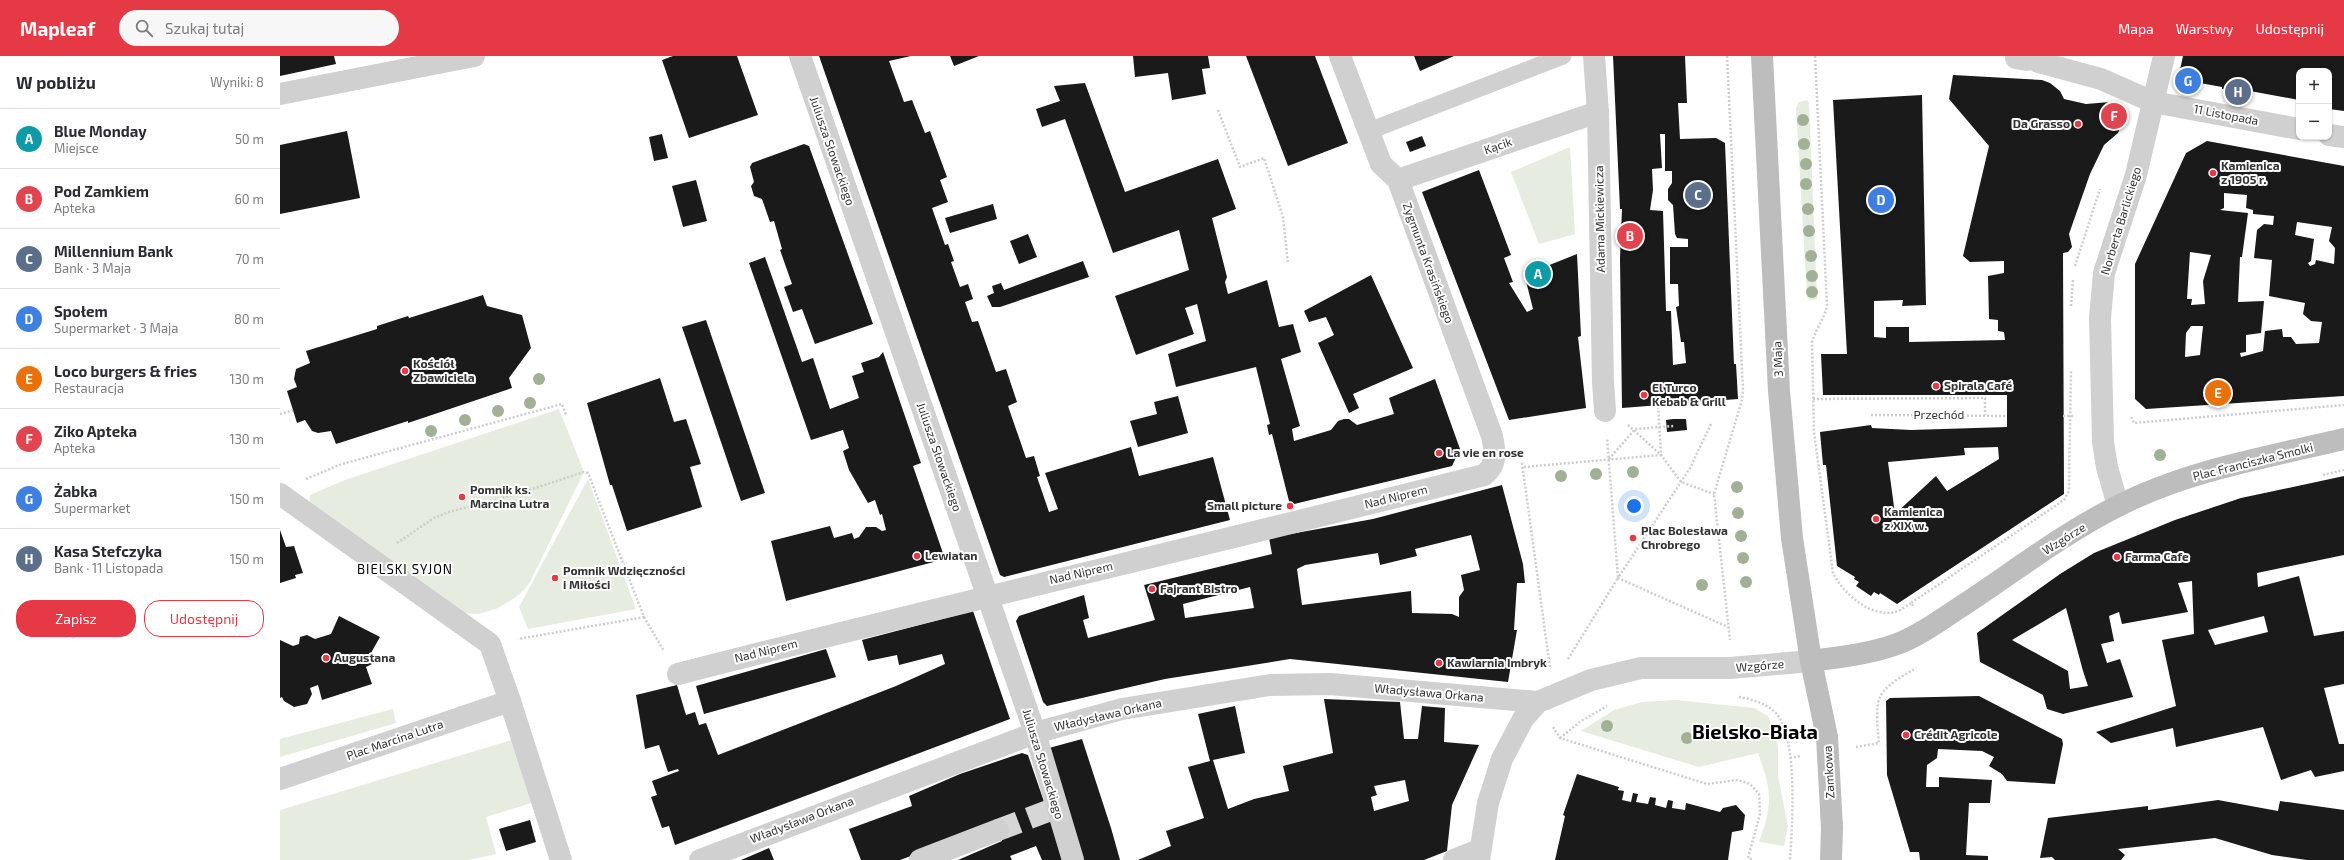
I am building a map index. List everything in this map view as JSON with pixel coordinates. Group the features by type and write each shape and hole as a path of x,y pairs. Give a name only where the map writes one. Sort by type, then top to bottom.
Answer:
{"main road":[{"name":"3 Maja","path":"1762,56 1780,399 1792,538 1811,661"},
{"name":"Plac Franciszka Smolki","path":"2118,506 2187,479 2234,464 2344,439"},
{"name":"Wzgórze","path":"1811,661 1869,652 1898,644 1926,629 2073,532 2118,506"},
{"name":"Zamkowa","path":"1811,661 1829,752 1832,860"}],"street":[{"path":"280,94 474,56"},
{"name":"Juliusza Słowackiego","path":"800,56 1035,733 1073,860"},
{"name":"Zygmunta Krasińskiego","path":"1340,56 1381,164 1398,180 1492,436 1513,459"},
{"name":"Adama Mickiewicza","path":"1594,56 1598,112 1603,382 1605,411"},
{"name":"Norberta Barlickiego","path":"2118,506 2107,467 2101,415 2100,318 2104,273 2136,175 2164,56"},
{"name":"11 Listopada","path":"2027,60 2101,79 2154,102 2296,128"},
{"name":"Kącik","path":"1398,180 1598,112"},
{"path":"2332,135 2344,137"},
{"name":"Zygmunta Krasińskiego","path":"1484,475 1491,470 1495,460 1513,459"},
{"name":"Nad Niprem","path":"678,674 987,596 1292,523 1484,475"},
{"path":"280,494 490,644 510,701 561,860"},
{"name":"Wzgórze","path":"1479,855 1488,803 1502,759 1523,719 1538,702 1591,680 1641,668 1730,668 1811,661"},
{"name":"Władysława Orkana","path":"700,860 1035,733 1122,709 1270,684 1330,684 1538,702"},
{"path":"1508,699 1524,686"},
{"name":"Plac Marcina Lutra","path":"280,780 510,701"},
{"path":"920,860 998,830"},
{"path":"1454,860 1479,855"}],"lane":[{"path":"1368,132 1563,56"}],"path":[{"path":"1727,56 1743,389 1742,400 1714,494 1728,628 1731,696 1762,703 1776,712 1788,742 1793,825 1790,860"},
{"path":"1815,56 1827,306 1825,316 1816,329 1812,342 1814,432 1829,549 1833,573 1839,586 1860,603 1877,612 1896,612 2064,500 2069,486 2072,416 2071,368"},
{"path":"1218,110 1240,167 1264,158 1283,216 1288,264"},
{"path":"2071,312 2076,258 2103,182"},
{"path":"1814,399 1985,398 1985,415"},
{"path":"301,482 342,464 562,404 566,415"},
{"path":"1658,405 1661,455"},
{"path":"2063,416 2130,416 2134,422 2344,405"},
{"path":"280,414 293,410"},
{"path":"1605,411 1635,429 1661,455 1681,482 1714,494"},
{"path":"1605,411 1618,578"},
{"name":"Przechód","path":"1870,415 2007,416"},
{"path":"1564,664 1690,468 1711,424"},
{"path":"1608,459 1635,429 1674,426"},
{"path":"1538,702 1552,684 1513,459 1608,459 1661,455"},
{"path":"2322,475 2344,470"},
{"path":"392,546 434,518 449,512 517,494 584,472 588,473 644,617 678,674"},
{"path":"1618,578 1728,628"},
{"path":"1910,603 1916,612"},
{"path":"490,644 644,617"},
{"path":"1790,758 1879,743 1877,716 1880,697 1894,683 1923,664"},
{"path":"1608,706 1581,721 1560,738 1706,784 1738,780 1750,784 1760,794 1760,814 1748,858 1753,860"}],"shaded area":[{"path":"1807,100 1809,103 1817,299 1809,300 1807,296 1796,108 1799,102"},
{"path":"1570,147 1575,234 1539,244 1511,172"},
{"path":"559,409 584,472 530,582 523,591 513,599 496,609 478,614 463,613 309,508 310,495 345,480"},
{"path":"588,479 636,609 528,629 519,607"},
{"path":"1676,700 1754,708 1768,716 1775,730 1778,747 1778,776 1788,826 1784,846 1759,842 1767,817 1769,798 1766,778 1758,753 1699,767 1581,731 1614,710 1642,702"},
{"path":"393,709 396,723 280,757 280,739"},
{"path":"518,738 538,801 486,817 496,854 468,860 280,860 280,810"}],"building":[{"path":"280,56 334,56 336,64 280,76"},
{"path":"673,56 737,56 758,115 689,138 662,60"},
{"path":"819,56 911,56 889,61 904,102 912,100 925,133 930,131 947,177 940,180 948,202 932,208 945,245 948,244 954,261 951,262 960,287 968,284 973,299 965,302 972,322 978,321 996,372 1006,369 1017,402 1008,406 1026,458 1034,456 1040,476 1037,477 1049,512 1058,509 1045,473 1131,447 1139,476 1213,457 1230,520 1004,577 1000,575"},
{"path":"950,56 979,56 954,66"},
{"path":"1133,56 1208,56 1210,68 1202,69 1206,94 1172,100 1168,73 1135,77"},
{"path":"1246,56 1315,56 1348,143 1288,166"},
{"path":"1414,56 1454,56 1420,71"},
{"path":"1613,56 1685,56 1687,103 1678,103 1680,139 1716,138 1725,143 1734,364 1736,364 1738,399 1622,408 1620,259 1622,209 1620,209","holes":["1660,134 1665,134 1665,171 1672,171 1672,183 1668,189 1668,200 1673,205 1675,234 1677,238 1688,239 1688,247 1670,247 1670,284 1678,284 1679,306 1676,307 1681,342 1684,342 1686,363 1673,365 1671,311 1666,311 1663,211 1650,210 1653,190 1652,169 1662,168"]},
{"path":"2183,56 2344,56 2344,111 2332,109 2332,68 2296,68 2296,99 2250,91 2250,94 2178,79"},
{"path":"1953,75 2042,80 2050,83 2060,91 2064,99 2086,104 2110,102 2120,108 2124,119 2118,133 2104,145 2090,174 2069,234 2072,247 2068,252 2063,253 2064,494 1897,604 1880,593 1879,595 1874,592 1871,596 1856,586 1859,582 1854,579 1855,577 1837,566 1826,465 1823,465 1820,432 1871,425 1872,428 1911,430 2007,427 2007,395 1823,395 1821,354 1847,354 1833,100 1922,95 1926,305 1902,306 1903,300 1874,301 1874,337 1886,338 1886,327 1909,327 1909,342 2005,340 2004,332 1998,331 1998,320 1989,319 1988,276 2004,273 2004,261 1970,262 1963,256 1989,146 1949,99","holes":["1998,447 1999,459 1947,491 1936,476 1895,514 1888,462 1965,455 1964,448"]},
{"path":"1085,83 1125,192 1218,159 1236,209 1212,218 1227,277 1225,282 1228,294 1267,280 1279,327 1293,324 1301,352 1281,359 1300,426 1292,429 1294,441 1331,430 1338,421 1344,419 1349,419 1357,425 1394,414 1389,398 1435,379 1460,449 1452,466 1290,505 1272,434 1269,435 1267,425 1270,424 1256,367 1176,387 1168,354 1206,341 1197,304 1185,308 1194,334 1136,355 1115,296 1189,270 1179,230 1113,253 1065,119 1042,127 1036,109 1060,101 1054,86"},
{"path":"347,131 360,198 280,214 280,145"},
{"path":"662,134 668,158 654,161 649,137"},
{"path":"1422,136 1426,146 1410,152 1406,142"},
{"path":"2207,141 2344,166 2344,396 2146,409 2135,399 2135,264 2186,153","holes":["2224,193 2247,195 2246,208 2253,210 2253,214 2274,216 2273,225 2264,224 2257,230 2254,258 2272,260 2269,296 2305,303 2303,314 2311,321 2322,322 2319,343 2296,344 2291,337 2283,337 2282,329 2265,331 2263,351 2241,357 2240,353 2246,352 2246,335 2261,333 2264,301 2238,302 2240,257 2242,257 2248,213 2220,210 2224,208","2297,222 2332,227 2329,241 2335,248 2334,264 2316,260 2315,264 2310,266 2308,263 2311,261 2314,239 2295,235","2190,252 2211,255 2203,281 2205,304 2191,305 2192,299 2187,299","2191,326 2203,326 2200,355 2185,357 2186,333"]},
{"path":"804,144 809,146 873,324 815,344 802,309 793,312 784,287 792,284 780,250 782,249 774,221 770,222 762,199 754,196 751,186 754,182 750,167 752,163"},
{"path":"1479,170 1511,255 1504,258 1513,282 1509,283 1527,312 1533,309 1525,277 1577,254 1581,336 1578,337 1586,408 1509,420 1422,192"},
{"path":"696,180 707,221 683,227 672,186"},
{"path":"993,204 997,219 950,233 945,218"},
{"path":"1028,234 1037,257 1019,264 1010,241"},
{"path":"765,257 802,362 813,358 830,409 859,398 852,376 864,372 861,363 879,357 883,352 921,463 913,466 945,559 786,601 771,541 830,526 834,538 852,533 854,539 859,537 866,527 876,527 882,531 886,530 882,514 880,515 875,500 868,503 849,470 843,451 849,448 843,430 811,440 749,263"},
{"path":"1083,261 1089,277 1000,307 992,307 987,296 994,293 992,286 1001,283 1004,290"},
{"path":"1371,275 1413,368 1353,394 1359,408 1349,413 1318,343 1334,335 1326,317 1309,322 1304,311"},
{"name":"Kościół Zbawiciela","path":"483,295 487,306 522,315 531,348 509,378 512,388 408,423 408,421 336,444 331,431 318,433 312,431 305,420 297,423 287,391 297,387 294,379 296,369 310,363 306,351 377,329 377,326 408,316 409,318"},
{"path":"706,320 765,493 741,501 682,327"},
{"path":"660,378 674,422 686,419 701,464 690,467 702,507 627,531 612,485 610,485 587,403"},
{"path":"1178,396 1188,433 1138,447 1130,421 1157,414 1154,402"},
{"path":"1686,419 1687,430 1667,432 1666,420"},
{"path":"2344,476 2344,555 2257,573 2258,587 2299,576 2314,636 2344,631 2344,684 2324,688 2339,744 2344,744 2344,771 2315,777 2311,770 2281,780 2263,727 2176,747 2173,728 2111,743 2096,732 2176,706 2162,640 2194,634 2192,581 2178,583 2188,612 2122,624 2119,612 2109,616 2114,641 2101,644 2107,663 2120,659 2133,697 2063,714 2047,709 2043,695 1980,662 1977,633 2060,574 2094,553 2175,520 2241,498","holes":["2066,608 2088,686 2070,689 2068,671 2012,640","2264,616 2268,632 2215,645 2208,630"]},
{"path":"1502,485 1523,564 1525,583 1517,583 1514,630 1517,630 1508,682 1290,659 1165,679 1047,706 1043,702 1016,621 1019,616 1084,595 1089,618 1083,620 1088,638 1155,620 1144,585 1272,554 1269,538 1373,519","holes":["1471,535 1480,570 1461,575 1464,590 1459,597 1459,617 1452,614 1412,613 1411,591 1302,605 1297,569 1305,565 1378,553 1380,565 1417,556 1415,549","1250,587 1254,608 1185,618 1183,604"]},
{"path":"280,530 286,547 294,546 303,573 295,575 296,578 280,583"},
{"path":"973,611 1010,719 675,845 669,826 662,828 651,797 657,795 652,781 679,771 678,769 668,772 659,745 645,749 636,695 677,685 686,715 695,712 699,725 706,723 718,755 896,686 945,664 942,654 899,665 897,655 868,661 862,640"},
{"name":"Augustana","path":"339,616 380,637 371,653 374,663 366,667 372,684 322,700 318,685 310,688 312,694 307,704 294,707 284,701 282,697 280,698 280,640 293,646 299,644 300,637 307,635 315,639 331,634"},
{"path":"826,649 836,677 704,714 696,686"},
{"path":"1979,696 2062,739 2063,744 2055,784 2007,781 2002,774 1989,766 1994,757 1982,751 1938,749 1937,758 1927,765 1926,787 1939,787 1939,777 1992,780 1990,803 1969,803 1966,855 1988,856 1988,860 1920,860 1919,852 1910,852 1887,775 1886,701 1890,698"},
{"path":"1324,699 1400,702 1404,739 1418,739 1422,706 1445,708 1444,742 1479,745 1452,805 1447,851 1424,860 1138,860 1171,846 1166,831 1204,818 1188,767 1210,761 1198,714 1235,706 1245,753 1213,760 1228,809 1254,799 1289,791 1283,766 1333,753","holes":["1405,780 1409,801 1374,811 1371,797 1377,795 1374,786"]},
{"path":"1082,739 1120,860 1080,860 1049,748"},
{"path":"1022,753 1028,755 1064,860 1042,860 1036,846 1010,856 1012,860 958,860 1002,841 998,830 930,849 900,860 861,860 849,829 912,806 909,796 960,774"},
{"path":"1577,774 1619,787 1618,790 1624,791 1622,800 1631,802 1633,793 1638,794 1636,802 1648,804 1650,797 1656,798 1655,805 1666,808 1668,800 1673,801 1672,808 1685,810 1686,803 1720,812 1723,808 1736,805 1745,815 1743,830 1732,832 1728,860 1555,860 1565,816 1563,815"},
{"path":"2218,800 2278,811 2280,801 2344,810 2344,860 2307,860 2272,855 2215,838 2118,849 2125,855 2121,860 2055,860 2052,857 2040,858 2048,818 2148,806 2148,810"},
{"path":"530,820 536,842 506,851 499,829"},
{"path":"769,848 774,860 741,860"}],"tunnel":[{"path":"998,830 1048,811"}],"place":[{"name":"Żabka","path":"2188,81"},
{"name":"Kasa Stefczyka","path":"2238,92"},
{"name":"Ziko Apteka","path":"2114,116"},
{"name":"Da Grasso","path":"2078,124"},
{"name":"Kamienica z 1905 r.","path":"2213,173"},
{"name":"Millennium Bank","path":"1698,195"},
{"name":"Społem","path":"1881,200"},
{"name":"Pod Zamkiem","path":"1630,236"},
{"name":"Blue Monday","path":"1538,274"},
{"name":"Kościół Zbawiciela","path":"405,371"},
{"name":"Spirala Café","path":"1936,386"},
{"name":"Loco burgers & fries","path":"2218,393"},
{"name":"El Turco Kebab & Grill","path":"1644,395"},
{"name":"La vie en rose","path":"1439,453"},
{"name":"Pomnik ks. Marcina Lutra","path":"462,497"},
{"name":"Small picture","path":"1290,506"},
{"name":"Kamienica z XIX w.","path":"1876,519"},
{"name":"Plac Bolesława Chrobrego","path":"1633,538"},
{"name":"Lewiatan","path":"917,556"},
{"name":"Farma Cafe","path":"2117,557"},
{"name":"Pomnik Wdzięczności i Miłości","path":"555,578"},
{"name":"Fajrant Bistro","path":"1152,589"},
{"name":"Augustana","path":"326,658"},
{"name":"Kawiarnia Imbryk","path":"1439,663"},
{"name":"Crédit Agricole","path":"1906,735"}],"district":[{"name":"BIELSKI SYJON","path":"405,569"},
{"name":"Bielsko-Biała","path":"1755,732"}]}
